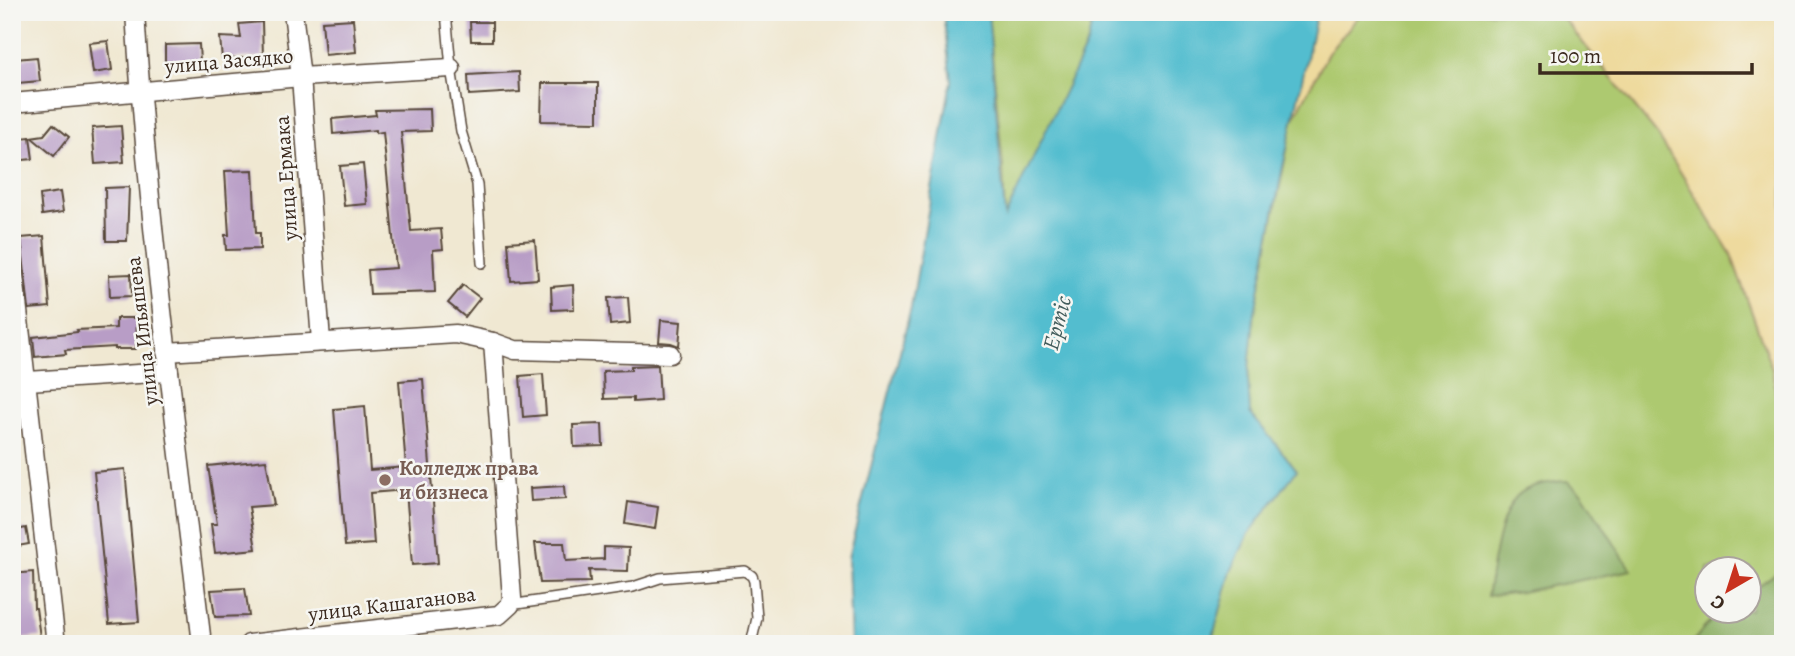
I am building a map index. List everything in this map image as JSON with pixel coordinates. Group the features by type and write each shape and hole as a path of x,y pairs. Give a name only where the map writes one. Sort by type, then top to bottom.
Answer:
{"street":[{"name":"улица Ильяшева","path":"135,12 139,93 166,352 202,644"},
{"name":"улица Ермака","path":"293,12 301,77 321,341"},
{"name":"улица Засядко","path":"12,103 301,77 451,68"},
{"path":"12,258 19,381 56,644"},
{"path":"166,352 456,334 515,350 670,354"},
{"path":"484,340 512,598 504,610"},
{"path":"19,381 169,372"},
{"name":"улица Кашаганова","path":"249,644 504,610"}],"lane":[{"path":"446,12 461,131 475,172 482,263"},
{"path":"504,610 632,587 660,578 745,571 754,581 757,618 751,644"}],"green space":[{"path":"988,12 1094,12 1088,42 1005,219 1003,166"},
{"path":"1362,12 1558,12 1657,134 1731,254 1772,369 1783,437 1783,568 1764,582 1764,554 1694,554 1694,624 1708,624 1691,644 1211,644 1231,571 1248,535 1297,470 1250,413 1248,379 1254,317 1293,120 1328,53"},
{"path":"1567,481 1582,493 1631,570 1521,592 1487,596 1500,531 1516,497 1533,486"},
{"path":"1783,568 1783,644 1691,644 1708,624 1764,624 1764,582"}],"sand":[{"path":"1317,12 1362,12 1328,53 1293,120"},
{"path":"1558,12 1777,12 1783,38 1783,437 1772,369 1731,254 1657,134"}],"water":[{"name":"Ертіс","path":"943,12 988,12 1005,217 1088,42 1094,12 1317,12 1282,171 1254,317 1248,379 1250,413 1297,470 1248,535 1231,571 1211,644 851,644 848,558 911,308 951,81"}],"building":[{"path":"353,19 356,52 325,55 322,21"},
{"path":"262,22 263,57 222,59 220,37 241,38 239,24"},
{"path":"470,22 492,22 492,41 471,41"},
{"path":"108,41 112,70 93,73 89,43"},
{"path":"199,44 200,62 165,63 165,45"},
{"path":"37,57 40,81 18,83 16,59"},
{"path":"519,72 520,92 469,95 468,75"},
{"path":"542,83 598,83 598,122 541,121"},
{"path":"430,109 431,131 401,132 411,231 441,229 443,249 433,250 435,292 370,294 368,270 396,268 383,132 376,133 376,130 333,134 332,119 376,115 375,110"},
{"path":"53,124 69,137 54,156 31,137 44,135"},
{"path":"121,126 124,162 95,164 92,128"},
{"path":"30,137 33,159 12,161 12,139"},
{"path":"363,164 367,204 344,206 340,166"},
{"path":"253,170 256,233 260,233 260,249 226,250 225,235 229,235 225,171"},
{"path":"129,187 127,241 106,241 105,188"},
{"path":"60,192 63,212 42,215 40,195"},
{"path":"44,236 50,307 29,309 21,238"},
{"path":"535,240 538,279 511,281 508,242"},
{"path":"131,274 132,296 110,297 109,275"},
{"path":"463,285 480,298 465,317 448,303"},
{"path":"573,285 574,309 552,310 551,287"},
{"path":"628,297 630,323 610,325 608,298"},
{"path":"116,318 137,318 136,349 115,347 65,350 66,354 35,357 33,337 78,332 77,330 116,328"},
{"path":"661,320 681,322 679,346 659,342"},
{"path":"658,365 660,400 633,402 633,398 604,399 603,371"},
{"path":"543,374 546,415 523,417 520,376"},
{"name":"Колледж права и бизнеса","path":"423,379 438,563 412,565 406,490 370,493 374,544 345,546 334,409 365,406 370,470 406,467 399,381"},
{"path":"602,424 603,446 574,447 573,425"},
{"path":"266,460 274,505 249,507 256,549 215,553 211,524 217,524 208,466"},
{"path":"125,469 139,622 109,624 94,472"},
{"path":"564,486 565,499 531,501 530,488"},
{"path":"628,502 658,507 655,529 625,524"},
{"path":"26,528 29,544 12,547 12,531"},
{"path":"535,543 564,543 566,561 604,559 604,547 629,548 628,571 589,570 590,582 540,583"},
{"path":"33,572 34,608 40,637 12,640 12,574"},
{"path":"245,588 249,616 215,617 211,590"}],"place":[{"name":"Колледж права и бизнеса","path":"385,480"}]}
